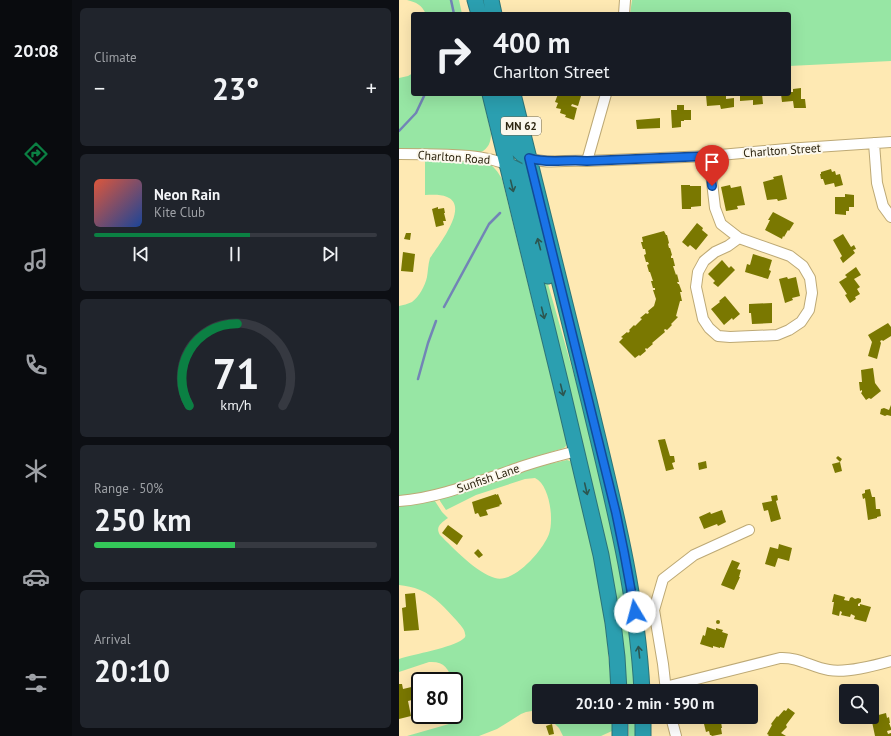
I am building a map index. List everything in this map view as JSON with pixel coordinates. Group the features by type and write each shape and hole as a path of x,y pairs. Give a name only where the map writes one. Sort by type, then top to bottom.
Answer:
{"highway":[{"path":"467,0 470,12"},
{"path":"475,0 478,12"},
{"path":"491,0 494,12"},
{"name":"MN 62","path":"490,96 597,536 609,594 618,684"},
{"path":"503,96 516,148 529,158"},
{"name":"MN 62","path":"514,96 615,509 628,569 636,621 642,684"},
{"path":"507,165 519,171 522,176 542,255 571,358 592,415"},
{"path":"620,724 620,736"},
{"path":"643,724 643,736"}],"street":[{"path":"624,12 625,0"},
{"path":"587,161 605,96"},
{"name":"Charlton Street","path":"529,158 545,162 709,156 891,142"},
{"path":"874,143 877,183 883,206 891,217"},
{"name":"Charlton Road","path":"399,154 474,157 494,160 507,165"},
{"path":"709,156 715,208 721,224 739,238 790,256 803,266 810,278 812,293 809,310 801,322 789,330 777,335 730,337 718,336 709,328 703,319 696,286 698,272 704,261 715,252 728,246 739,238"},
{"name":"Sunfish Lane","path":"399,501 411,500 441,493 532,463 577,451"},
{"path":"665,684 663,664 654,610 663,579 694,555 749,530"},
{"path":"684,684 780,658 794,659 836,670 850,670 891,661"},
{"path":"673,724 676,736"}],"green space":[{"path":"407,0 459,0 462,12 425,12 418,4"},
{"path":"632,0 891,0 891,61 791,66 791,12 630,12"},
{"path":"411,74 411,96 482,96 491,134 490,142 486,149 481,152 399,150 399,78"},
{"path":"428,158 486,162 495,169 502,179 567,442 564,448 551,452 542,457 438,491 399,498 399,306 412,302 421,291 427,277 430,258 445,236 454,217 455,209 453,202 447,197 439,195 425,195 425,161"},
{"path":"519,177 589,428 625,587 635,684 623,684 567,384"},
{"path":"567,460 572,464 587,527 602,603 606,628 610,684 532,684 532,711 521,714 497,729 479,736 407,736 449,724 463,724 463,672 449,672 442,664 429,662 399,672 399,659 450,645 464,639 465,635 461,626 435,599 417,589 399,585 399,504 433,498 448,518 438,527 440,535 466,560 481,571 495,578 511,576 519,571 534,557 546,541 549,534 551,512 547,495 540,482 535,478 525,479 476,495 446,510 439,497 545,462 554,463"},
{"path":"555,724 612,724 612,731 601,736 563,736"},
{"path":"629,724 637,724 637,736 629,736"}],"building":[{"path":"801,88 801,99 805,99 806,108 794,108 793,101 782,102 781,96 791,96 793,89"},
{"path":"557,96 581,96 578,106 572,104 571,106 577,108 574,120 565,117 566,115 560,113 561,109 556,108 558,103 555,102"},
{"path":"706,96 726,96 726,99 734,98 734,107 721,109 720,105 707,106"},
{"path":"740,96 762,96 763,104 753,105 753,100 740,101"},
{"path":"677,105 684,105 684,110 691,110 691,120 681,121 681,127 672,128 671,110 677,110"},
{"path":"660,118 660,128 637,129 636,120"},
{"path":"831,169 832,172 835,171 836,175 840,174 843,185 835,187 834,183 825,185 820,174 821,172"},
{"path":"782,175 787,199 778,201 777,199 767,200 763,182 774,179 773,177"},
{"path":"681,185 701,186 701,206 691,207 691,209 682,209"},
{"path":"730,185 731,188 741,186 745,205 737,206 738,209 726,211 721,187"},
{"path":"845,194 854,195 854,207 849,207 849,211 846,211 846,215 835,214 835,197 845,197"},
{"path":"438,207 438,209 444,208 446,221 443,221 444,225 436,227 432,209"},
{"path":"773,212 794,223 782,239 765,230 770,220 768,220"},
{"path":"697,223 708,235 696,250 690,245 688,247 682,242"},
{"path":"664,231 667,235 669,248 672,255 671,258 673,258 675,266 673,266 679,282 677,282 682,292 680,292 682,301 680,301 676,316 678,317 671,324 672,325 667,330 665,329 665,332 652,343 653,344 645,349 646,351 635,358 619,342 623,338 621,337 627,332 628,333 634,325 635,326 642,319 640,318 646,313 649,313 648,311 654,306 656,299 653,290 655,290 655,288 653,288 651,281 653,281 647,265 649,264 646,262 644,255 646,254 645,249 643,249 641,242 643,242 642,237"},
{"path":"406,233 411,233 410,240 404,239"},
{"path":"843,234 851,247 854,245 856,249 853,250 855,253 843,263 840,258 842,256 833,240"},
{"path":"403,252 415,254 413,272 401,271"},
{"path":"753,254 772,260 769,270 771,271 768,279 745,272 747,264 750,265"},
{"path":"722,260 729,268 731,266 735,270 718,287 713,283 715,281 708,274"},
{"path":"856,267 861,275 854,279 860,287 857,289 860,294 850,303 845,295 847,294 839,282 847,277 845,275"},
{"path":"787,277 788,279 796,277 800,296 792,298 793,300 785,303 779,279"},
{"path":"725,296 740,314 733,320 732,318 724,325 711,309"},
{"path":"772,303 772,323 752,324 751,313 749,313 749,304"},
{"path":"888,323 891,327 891,336 883,341 880,341 881,343 877,359 868,356 872,342 868,335"},
{"path":"873,368 875,383 881,391 871,399 869,398 866,400 861,393 862,390 860,391 859,382 862,382 861,370"},
{"path":"891,405 891,416 880,414 881,409 884,408 889,410"},
{"path":"665,439 670,456 674,456 675,462 672,463 674,469 666,471 658,440"},
{"path":"838,456 842,459 840,462 836,458"},
{"path":"706,461 707,468 699,470 698,463"},
{"path":"840,462 842,471 835,473 832,464"},
{"path":"870,489 872,497 875,497 876,509 880,509 881,516 868,520 865,498 863,499 862,494 865,493 865,490"},
{"path":"498,494 502,504 499,505 500,506 486,510 488,515 480,517 478,513 475,514 472,502"},
{"path":"777,495 778,500 776,501 781,519 771,522 768,510 764,511 762,503 772,501 771,496"},
{"path":"722,510 726,522 718,526 717,524 704,529 699,517 710,512 711,514"},
{"path":"448,525 463,536 457,545 442,533"},
{"path":"779,544 792,548 789,561 778,558 775,567 765,564 770,547 778,549"},
{"path":"478,549 483,555 479,558 474,553"},
{"path":"732,560 740,563 737,569 741,570 740,577 734,590 721,585"},
{"path":"415,593 419,630 404,631 402,608 406,607 405,594"},
{"path":"834,594 845,597 844,600 849,601 852,597 855,599 861,599 858,606 860,606 860,604 871,607 866,622 854,619 855,616 851,614 850,617 841,615 842,612 840,611 839,616 832,614"},
{"path":"716,620 720,620 720,624 716,624"},
{"path":"707,627 716,630 716,628 723,630 722,632 728,634 724,648 713,646 713,648 700,644 703,635 705,636"},
{"path":"399,684 402,684 403,689 411,687 411,700 408,701 411,716 399,719"},
{"path":"788,708 795,713 786,725 787,727 781,733 786,736 768,736 769,735 767,734 772,725 771,724 777,716 778,717"},
{"path":"886,713 887,718 889,717 891,730 887,731 888,734 891,733 891,736 875,736 872,724 879,724 879,715"},
{"path":"552,724 554,734 549,735 546,726"},
{"path":"704,724 721,724 722,734 712,736 710,735 709,731 706,732"}],"waterway":[{"path":"451,0 454,12"},
{"path":"399,131 416,113 424,96"},
{"path":"444,307 489,224 500,213"},
{"path":"418,379 436,321"}],"route":[{"path":"635,612 616,513 529,158 548,162 709,156 712,186"}]}
